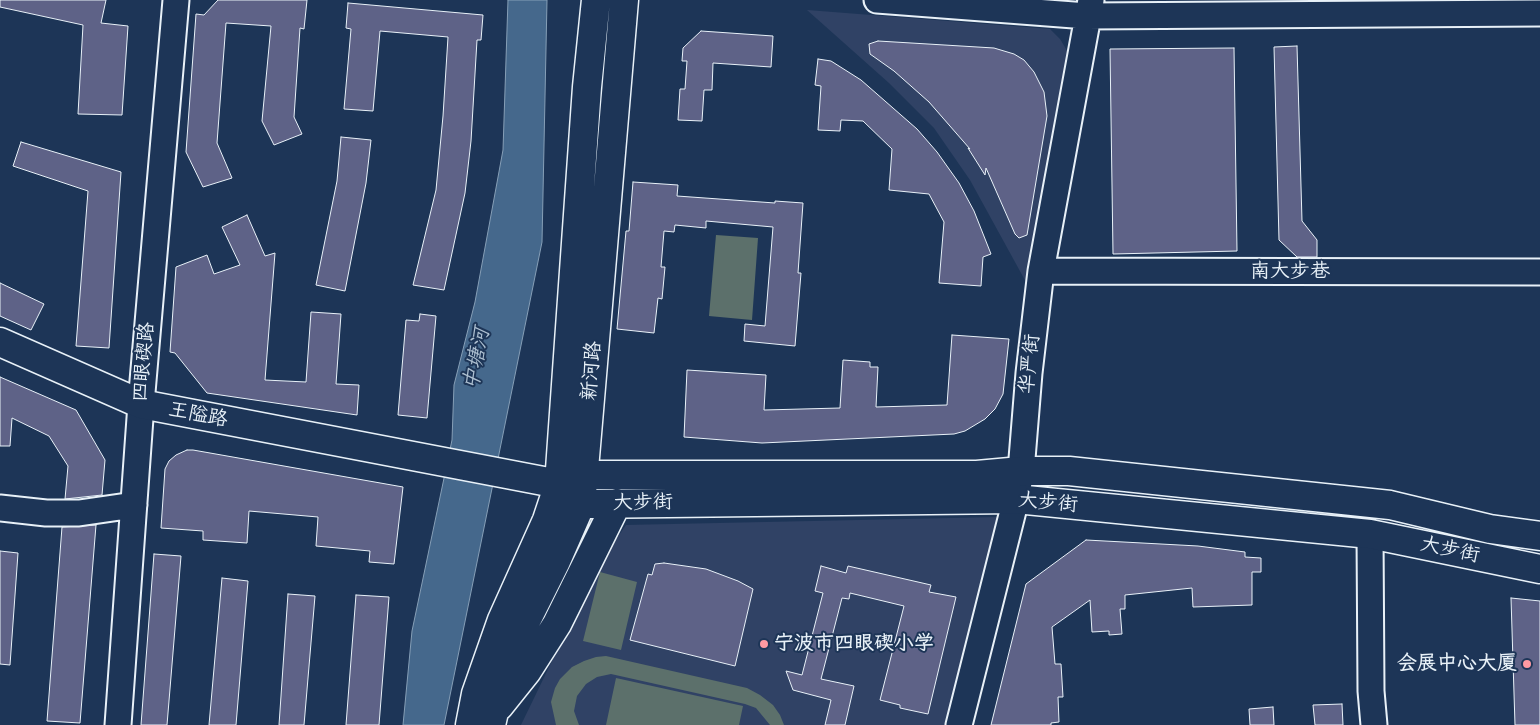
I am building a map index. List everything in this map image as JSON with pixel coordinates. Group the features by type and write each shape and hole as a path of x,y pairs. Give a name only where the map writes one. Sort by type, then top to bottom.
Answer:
{"main road":[{"name":"新河路","path":"572,480 587,87 596,0"},
{"name":"新河路","path":"470,725 476,694 502,620 547,520 572,480 624,0"},
{"name":"王隘路","path":"0,342 140,404 406,454 572,480"},
{"name":"大步街","path":"572,480 977,475 1021,471 1069,472 1390,504 1490,529 1540,536"},
{"path":"493,717 502,677 515,643 556,561 581,504 572,480"},
{"name":"大步街","path":"581,504 1016,499 1370,534 1540,569"},
{"path":"493,717 527,671 557,624 617,503"}],"street":[{"name":"四眼碶路","path":"118,725 140,404 176,0"},
{"path":"877,0 1089,8 1540,14"},
{"name":"华严街","path":"960,725 1016,499 1021,471 1029,373 1041,272 1089,8"},
{"name":"南大步巷","path":"1041,272 1540,272"},
{"path":"0,508 46,513 79,514 134,505"},
{"path":"1370,534 1371,691 1374,725"}],"shaded area":[{"path":"807,10 1050,29 1060,39 1069,54 1032,293 970,180 934,128 889,83"},
{"name":"宁波市四眼碶小学","path":"1000,517 947,725 521,725 599,564 626,525"}],"green space":[{"path":"716,235 758,238 752,320 709,316"},
{"path":"600,572 637,582 621,650 583,641"},
{"path":"606,656 747,688 773,705 784,725 770,725 756,708 745,704 611,674 597,677 586,684 577,696 574,711 579,725 556,725 551,702 560,679 572,667 584,661"},
{"path":"616,678 743,706 739,725 606,725"}],"water":[{"name":"中塘河","path":"508,0 547,0 542,242 444,725 403,725 412,631 452,440 454,385 475,302 503,150"}],"building":[{"path":"0,0 106,0 101,23 128,26 122,115 78,114 83,25 0,7"},
{"path":"218,0 307,0 304,29 300,28 294,117 302,134 274,145 262,121 271,26 226,23 217,143 232,178 203,187 186,152 196,14 204,15"},
{"path":"348,3 483,15 481,40 477,40 471,141 465,193 444,290 413,285 436,190 448,37 380,31 373,111 344,109 351,29 346,28"},
{"path":"701,31 773,36 771,67 713,63 712,90 704,90 702,121 678,120 680,89 685,89 687,61 682,61 683,48"},
{"path":"878,41 994,48 1014,54 1024,60 1034,72 1044,92 1047,116 1027,235 1019,238 1015,234 986,168 985,175 968,148 970,149 929,102 894,71 870,54 869,44"},
{"path":"1297,46 1302,221 1317,240 1317,257 1297,257 1279,240 1274,47"},
{"path":"1234,48 1237,251 1113,254 1110,49"},
{"path":"818,59 831,61 861,80 917,129 937,152 959,183 974,211 991,254 983,257 981,286 939,283 944,222 929,194 889,190 892,149 863,121 841,120 840,131 818,130 821,86 815,85"},
{"path":"341,137 371,140 366,183 345,291 316,285 337,181"},
{"path":"21,142 121,172 109,348 76,346 88,191 13,166"},
{"path":"633,182 678,185 677,196 775,203 775,201 803,203 798,273 801,273 795,346 744,341 745,324 765,326 773,227 706,221 706,228 675,225 674,232 664,231 661,267 665,267 662,299 658,298 654,333 617,329 626,231 629,231"},
{"path":"247,215 265,256 275,253 265,380 306,382 311,312 341,314 336,384 359,385 357,415 207,393 175,353 170,352 176,267 207,255 214,274 240,265 222,227"},
{"path":"0,283 44,304 31,330 0,316"},
{"path":"420,314 436,316 427,418 398,415 406,320 419,321"},
{"path":"952,335 1009,339 1003,394 995,409 985,419 965,431 954,434 762,443 684,437 687,370 766,375 764,410 840,408 843,360 870,362 870,367 878,367 876,407 947,405"},
{"path":"0,377 76,410 105,460 102,495 65,499 68,466 49,436 12,418 10,446 0,446"},
{"path":"187,450 403,487 394,564 369,562 370,551 316,546 318,517 249,511 247,543 203,540 203,531 161,528 165,469 169,461"},
{"path":"96,525 80,723 47,721 62,527"},
{"path":"1086,540 1198,546 1245,552 1245,557 1261,558 1261,572 1252,572 1252,605 1193,607 1192,588 1125,595 1125,609 1120,609 1122,634 1109,635 1109,631 1092,632 1090,600 1052,627 1055,664 1061,664 1063,697 1058,697 1059,722 1051,723 1051,725 991,725 1026,584"},
{"path":"0,551 18,553 10,665 0,664"},
{"path":"154,554 181,556 167,725 141,725"},
{"path":"664,563 706,569 753,589 735,666 630,640 648,574 652,575 655,564"},
{"path":"821,566 846,573 848,566 931,585 929,592 956,597 928,714 900,708 900,705 880,700 904,606 850,593 849,599 842,598 821,679 854,686 845,725 825,725 831,700 793,690 786,671 802,675 823,593 815,591"},
{"path":"222,578 248,581 236,725 209,725"},
{"path":"288,594 315,596 304,725 279,725"},
{"path":"356,595 389,597 379,725 346,725"},
{"name":"会展中心大厦","path":"1511,598 1540,601 1540,725 1515,725"},
{"path":"1342,704 1343,725 1315,725 1313,705"},
{"path":"1273,707 1274,725 1250,725 1249,709"}],"place":[{"name":"宁波市四眼碶小学","path":"764,644"},
{"name":"会展中心大厦","path":"1527,664"}]}
